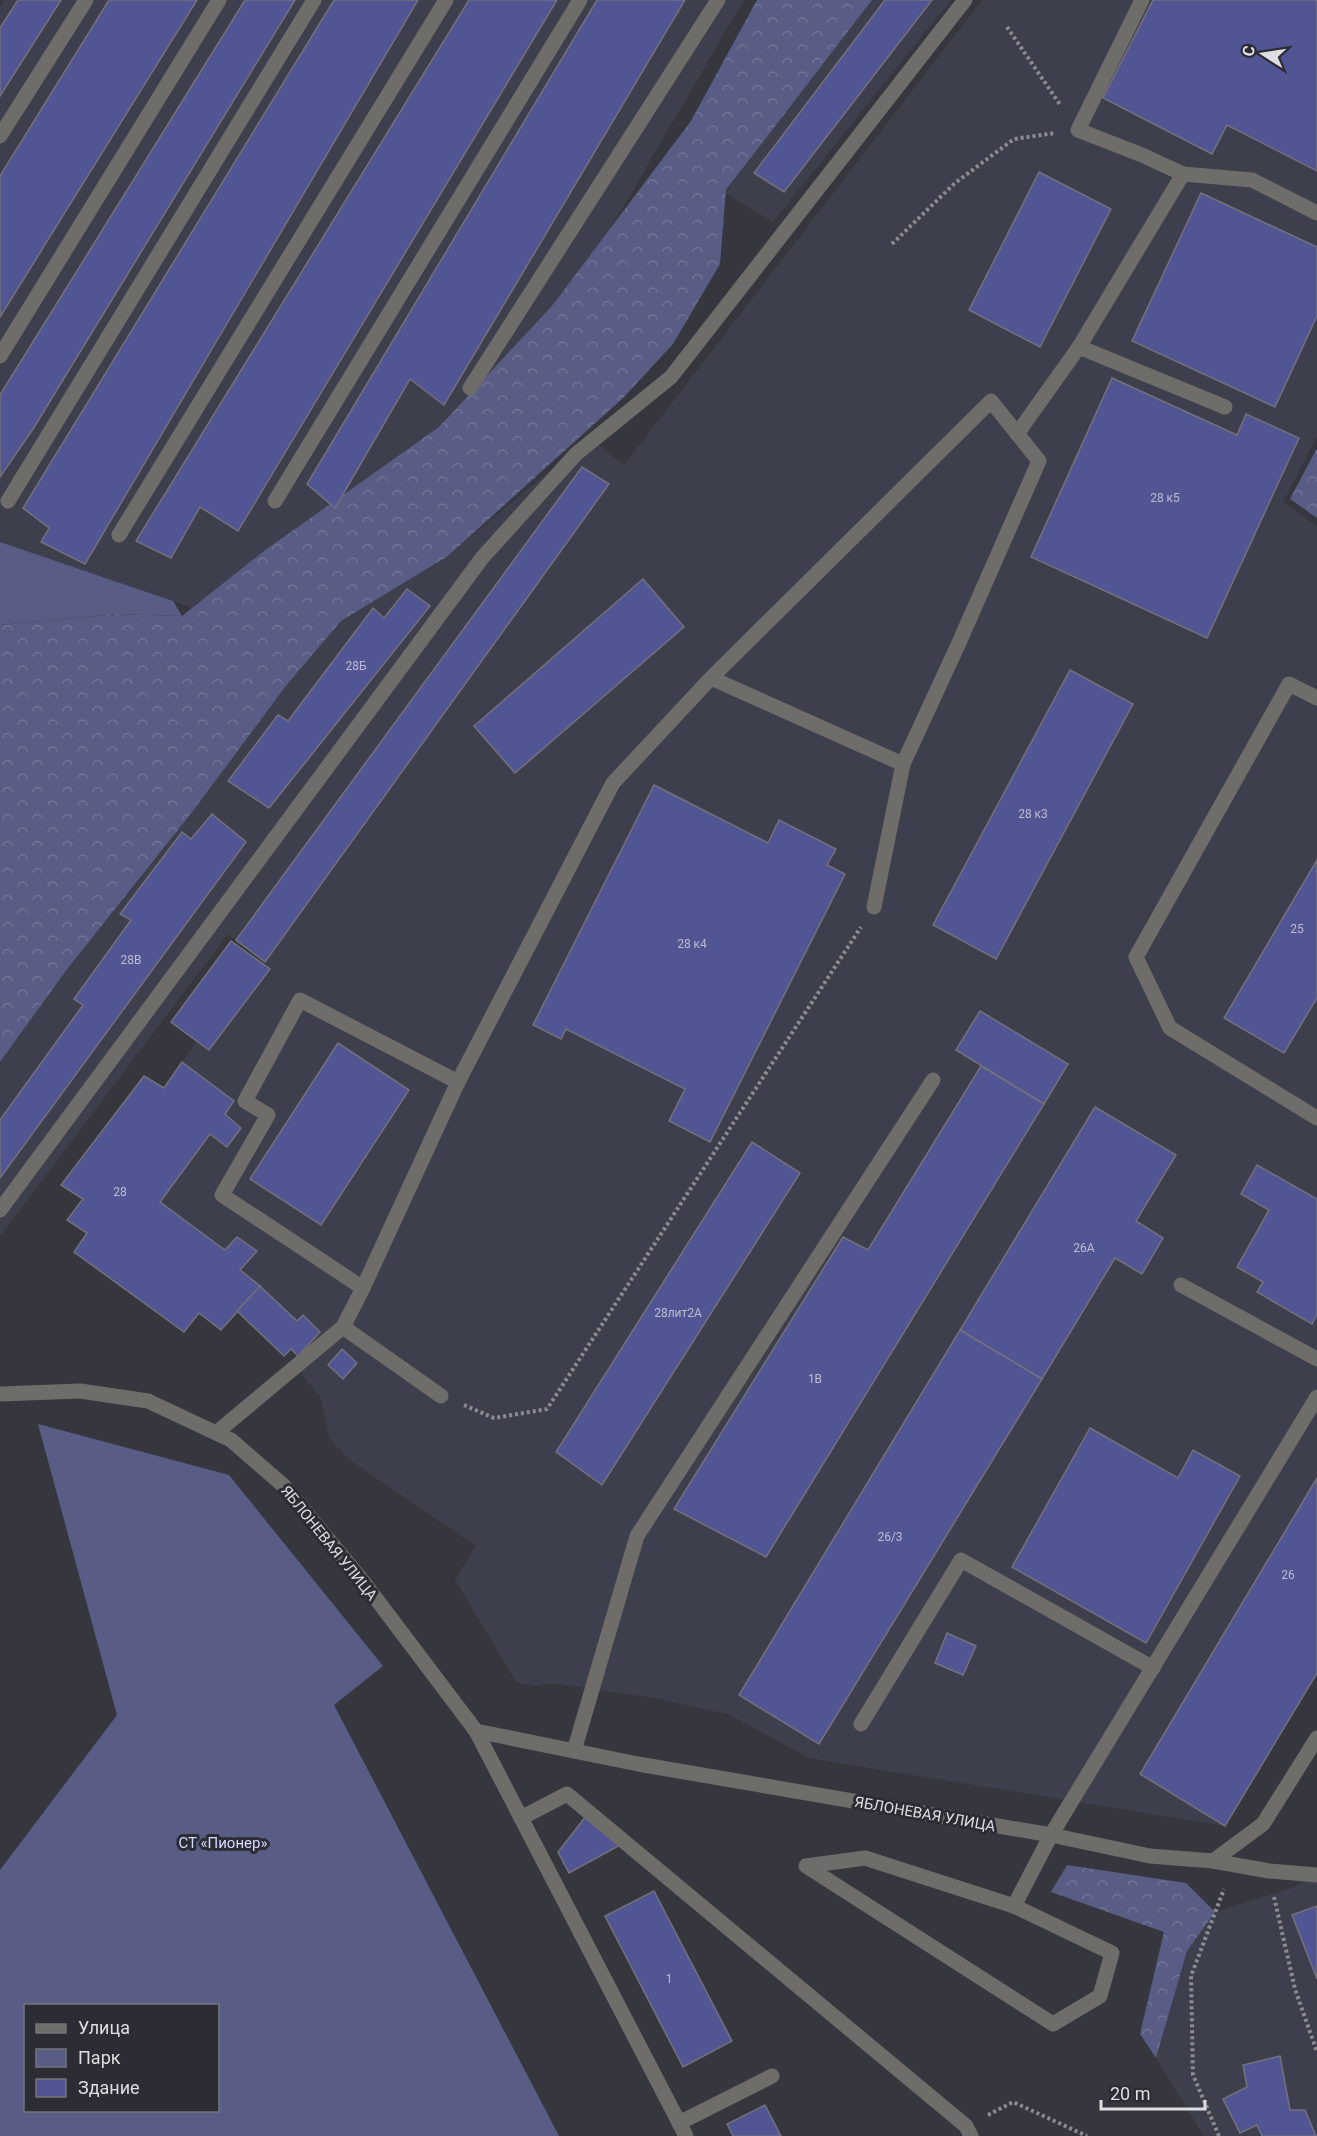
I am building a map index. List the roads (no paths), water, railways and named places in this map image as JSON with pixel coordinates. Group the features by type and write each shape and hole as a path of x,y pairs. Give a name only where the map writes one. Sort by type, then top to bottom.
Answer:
{"street":[{"path":"0,136 86,0"},
{"path":"0,357 219,0"},
{"path":"9,501 314,0"},
{"path":"118,535 446,0"},
{"path":"275,501 580,0"},
{"path":"470,388 718,0"},
{"path":"0,1210 482,558 576,454 671,377 965,0"},
{"path":"1142,0 1078,130 1142,154 1183,174 1252,180 1317,213"},
{"path":"1017,434 1079,347 1183,174"},
{"path":"1079,347 1225,407"},
{"path":"216,1433 343,1327 458,1082 613,783 711,678 991,401 1039,461 903,764 874,907"},
{"path":"711,678 903,764"},
{"path":"1317,698 1290,684 1136,957 1170,1028 1317,1118"},
{"path":"363,1288 222,1196 268,1115 245,1101 300,1000 458,1082"},
{"path":"574,1751 638,1536 933,1080"},
{"path":"1181,1285 1317,1359"},
{"path":"343,1327 441,1396"},
{"name":"ЯБЛОНЕВАЯ УЛИЦА","path":"0,1394 80,1391 148,1401 231,1440 284,1486 362,1581 476,1731 682,2129"},
{"path":"1014,1906 1051,1835 1317,1397"},
{"path":"861,1724 961,1560 1153,1668"},
{"name":"ЯБЛОНЕВАЯ УЛИЦА","path":"476,1731 574,1751 1051,1835 1150,1856 1213,1861 1269,1871 1317,1875"},
{"path":"1213,1861 1263,1824 1317,1738"},
{"path":"521,1818 567,1794 969,2131"},
{"path":"865,1858 1014,1906 1112,1953 1100,1996 1053,2024 806,1866 865,1858"},
{"path":"682,2129 772,2076"}],"park label":[{"name":"СТ «Пионер»","path":"223,1843"}]}
